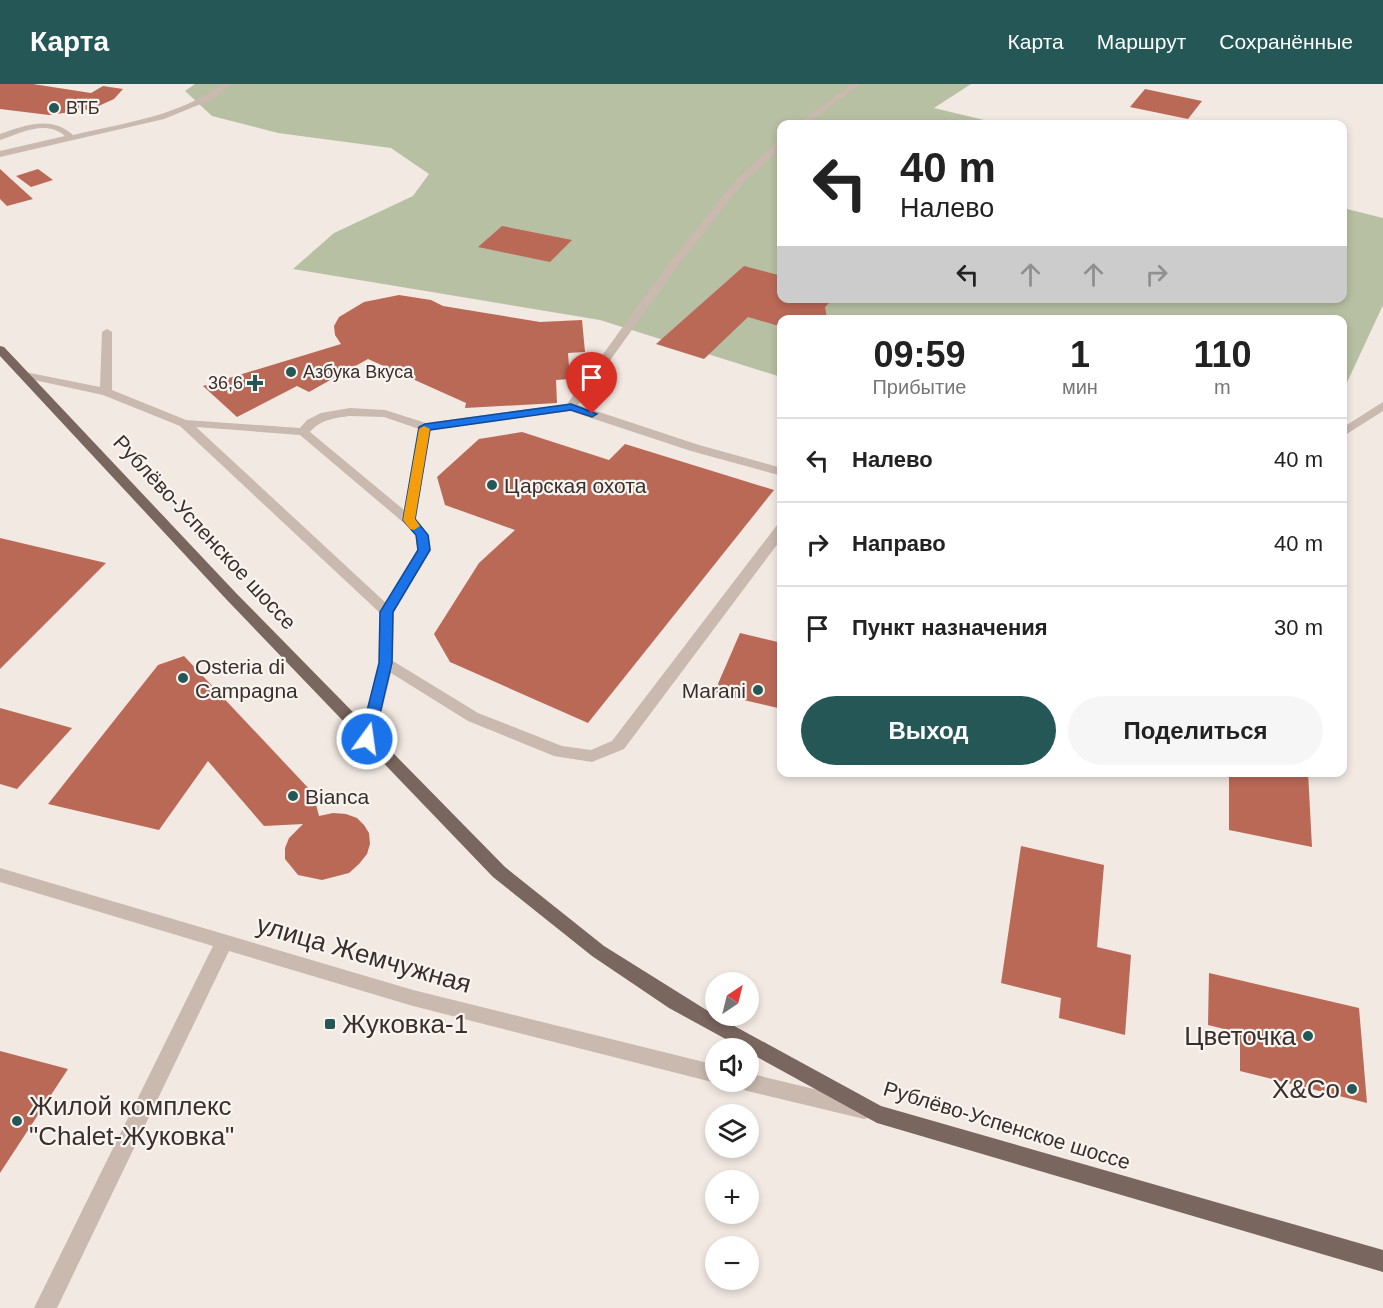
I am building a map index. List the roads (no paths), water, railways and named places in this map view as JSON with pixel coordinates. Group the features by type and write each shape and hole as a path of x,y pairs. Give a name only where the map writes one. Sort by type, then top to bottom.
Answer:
{"main road":[{"name":"Рублёво-Успенское шоссе","path":"0,349 367,739 499,872 598,951 676,1002 877,1114 1383,1261"}],"street":[{"path":"0,154 161,117 210,97 227,84"},
{"path":"807,120 857,84"},
{"path":"0,137 20,130 46,126 62,129 72,138"},
{"path":"571,407 673,265 739,182 777,147"},
{"path":"106,392 107,332"},
{"path":"25,375 106,392 184,423 303,432 409,520 422,535 424,550 387,612 386,663 367,739"},
{"path":"1347,431 1383,406"},
{"path":"303,432 311,423 325,416 350,412 385,414 425,427 571,407 695,448 777,471"},
{"path":"184,423 387,612"},
{"path":"409,520 425,427"},
{"path":"386,663 473,717 560,752 592,756 618,745 777,535"},
{"name":"улица Жемчужная","path":"0,875 413,998 705,1071"},
{"path":"45,1308 224,942"},
{"path":"759,1085 877,1114"}],"place":[{"name":"ВТБ","path":"54,108"},
{"name":"Азбука Вкуса","path":"291,372"},
{"name":"36,6","path":"255,383"},
{"name":"Царская охота","path":"492,485"},
{"name":"Osteria di Campagna","path":"183,678"},
{"name":"Marani","path":"758,690"},
{"name":"Bianca","path":"293,796"},
{"name":"Жуковка-1","path":"330,1024"},
{"name":"Цветочка","path":"1308,1036"},
{"name":"X&Co","path":"1352,1089"},
{"name":"Жилой комплекс \"Chalet-Жуковка\"","path":"17,1121"}]}
